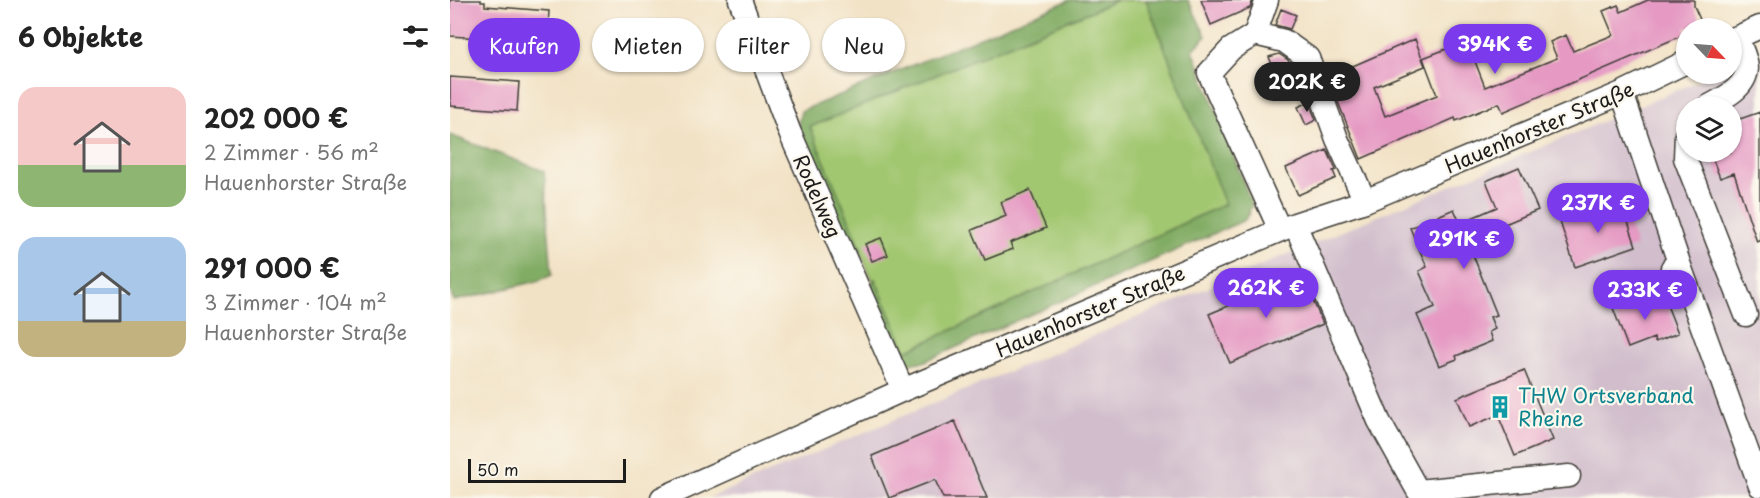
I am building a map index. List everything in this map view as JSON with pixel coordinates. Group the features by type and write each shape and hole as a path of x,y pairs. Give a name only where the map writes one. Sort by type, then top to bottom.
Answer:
{"street":[{"name":"Rodelweg","path":"740,0 790,133 903,390"},
{"path":"1267,0 1255,34 1231,49 1209,73 1288,227 1379,422 1418,491 1569,476"},
{"path":"1742,35 1760,27"},
{"path":"1255,34 1284,41 1308,58 1337,139 1365,201"},
{"path":"1742,55 1747,66 1745,80 1742,83"},
{"name":"Hauenhorster Straße","path":"662,498 903,390 1288,227 1365,201 1622,93 1676,67"},
{"path":"1729,96 1741,84"},
{"path":"1622,93 1676,267 1760,486"},
{"path":"1687,162 1746,315"}],"shaded area":[{"path":"1760,55 1760,498 709,498 1691,84 1742,84 1742,62"}],"green space":[{"path":"1070,0 1118,0 810,127 862,250 856,252 845,240 798,125 801,111 896,72 905,72 905,68"},
{"path":"1072,0 1160,0 1250,214 907,360 802,117"},
{"path":"1146,0 1188,0 1206,36 1193,50 1252,205 1245,220 923,362 910,363 896,357 869,294 870,285 875,279 906,351 1225,204"},
{"path":"450,135 544,171 552,275 538,281 454,301 450,291"}],"building":[{"path":"450,0 481,0 485,2 485,6 549,11 549,18 468,18 468,37 450,36"},
{"path":"1201,0 1253,0 1250,8 1211,25"},
{"path":"1648,0 1694,0 1699,18 1676,18 1676,38 1503,112 1499,103 1456,121 1455,118 1361,159 1334,92 1345,87 1339,72 1415,39 1425,66 1374,87 1385,116 1437,95 1423,58 1467,41 1485,87 1557,58 1550,42 1566,35 1573,51 1613,35 1603,11 1618,5 1621,12"},
{"path":"1281,9 1296,15 1290,29 1275,25"},
{"path":"1279,54 1288,60 1291,67 1276,74 1269,57"},
{"path":"450,77 519,82 517,111 450,106"},
{"path":"1309,102 1316,120 1306,125 1298,107"},
{"path":"1760,112 1760,241 1757,242 1734,173 1720,178 1714,162 1742,162 1742,118"},
{"path":"1327,150 1336,170 1333,171 1336,178 1298,195 1286,168"},
{"path":"1519,167 1538,210 1467,240 1497,315 1490,317 1495,329 1489,332 1492,341 1439,366 1417,315 1435,307 1419,271 1427,267 1410,228 1454,209 1460,223 1497,207 1486,181"},
{"path":"1030,190 1046,228 1010,243 1013,249 985,260 972,230 1006,216 1001,202"},
{"path":"1621,201 1636,246 1575,267 1560,222"},
{"path":"881,238 888,255 872,261 865,244"},
{"path":"1302,275 1323,324 1230,363 1209,314"},
{"path":"1663,295 1678,333 1655,342 1654,338 1628,348 1613,308 1641,298 1643,303"},
{"name":"THW Ortsverband Rheine","path":"1524,370 1553,440 1515,456 1498,415 1469,427 1457,398"},
{"path":"955,421 987,498 943,498 935,480 889,498 872,456"}],"place":[{"name":"THW Ortsverband Rheine","path":"1500,407"}]}
